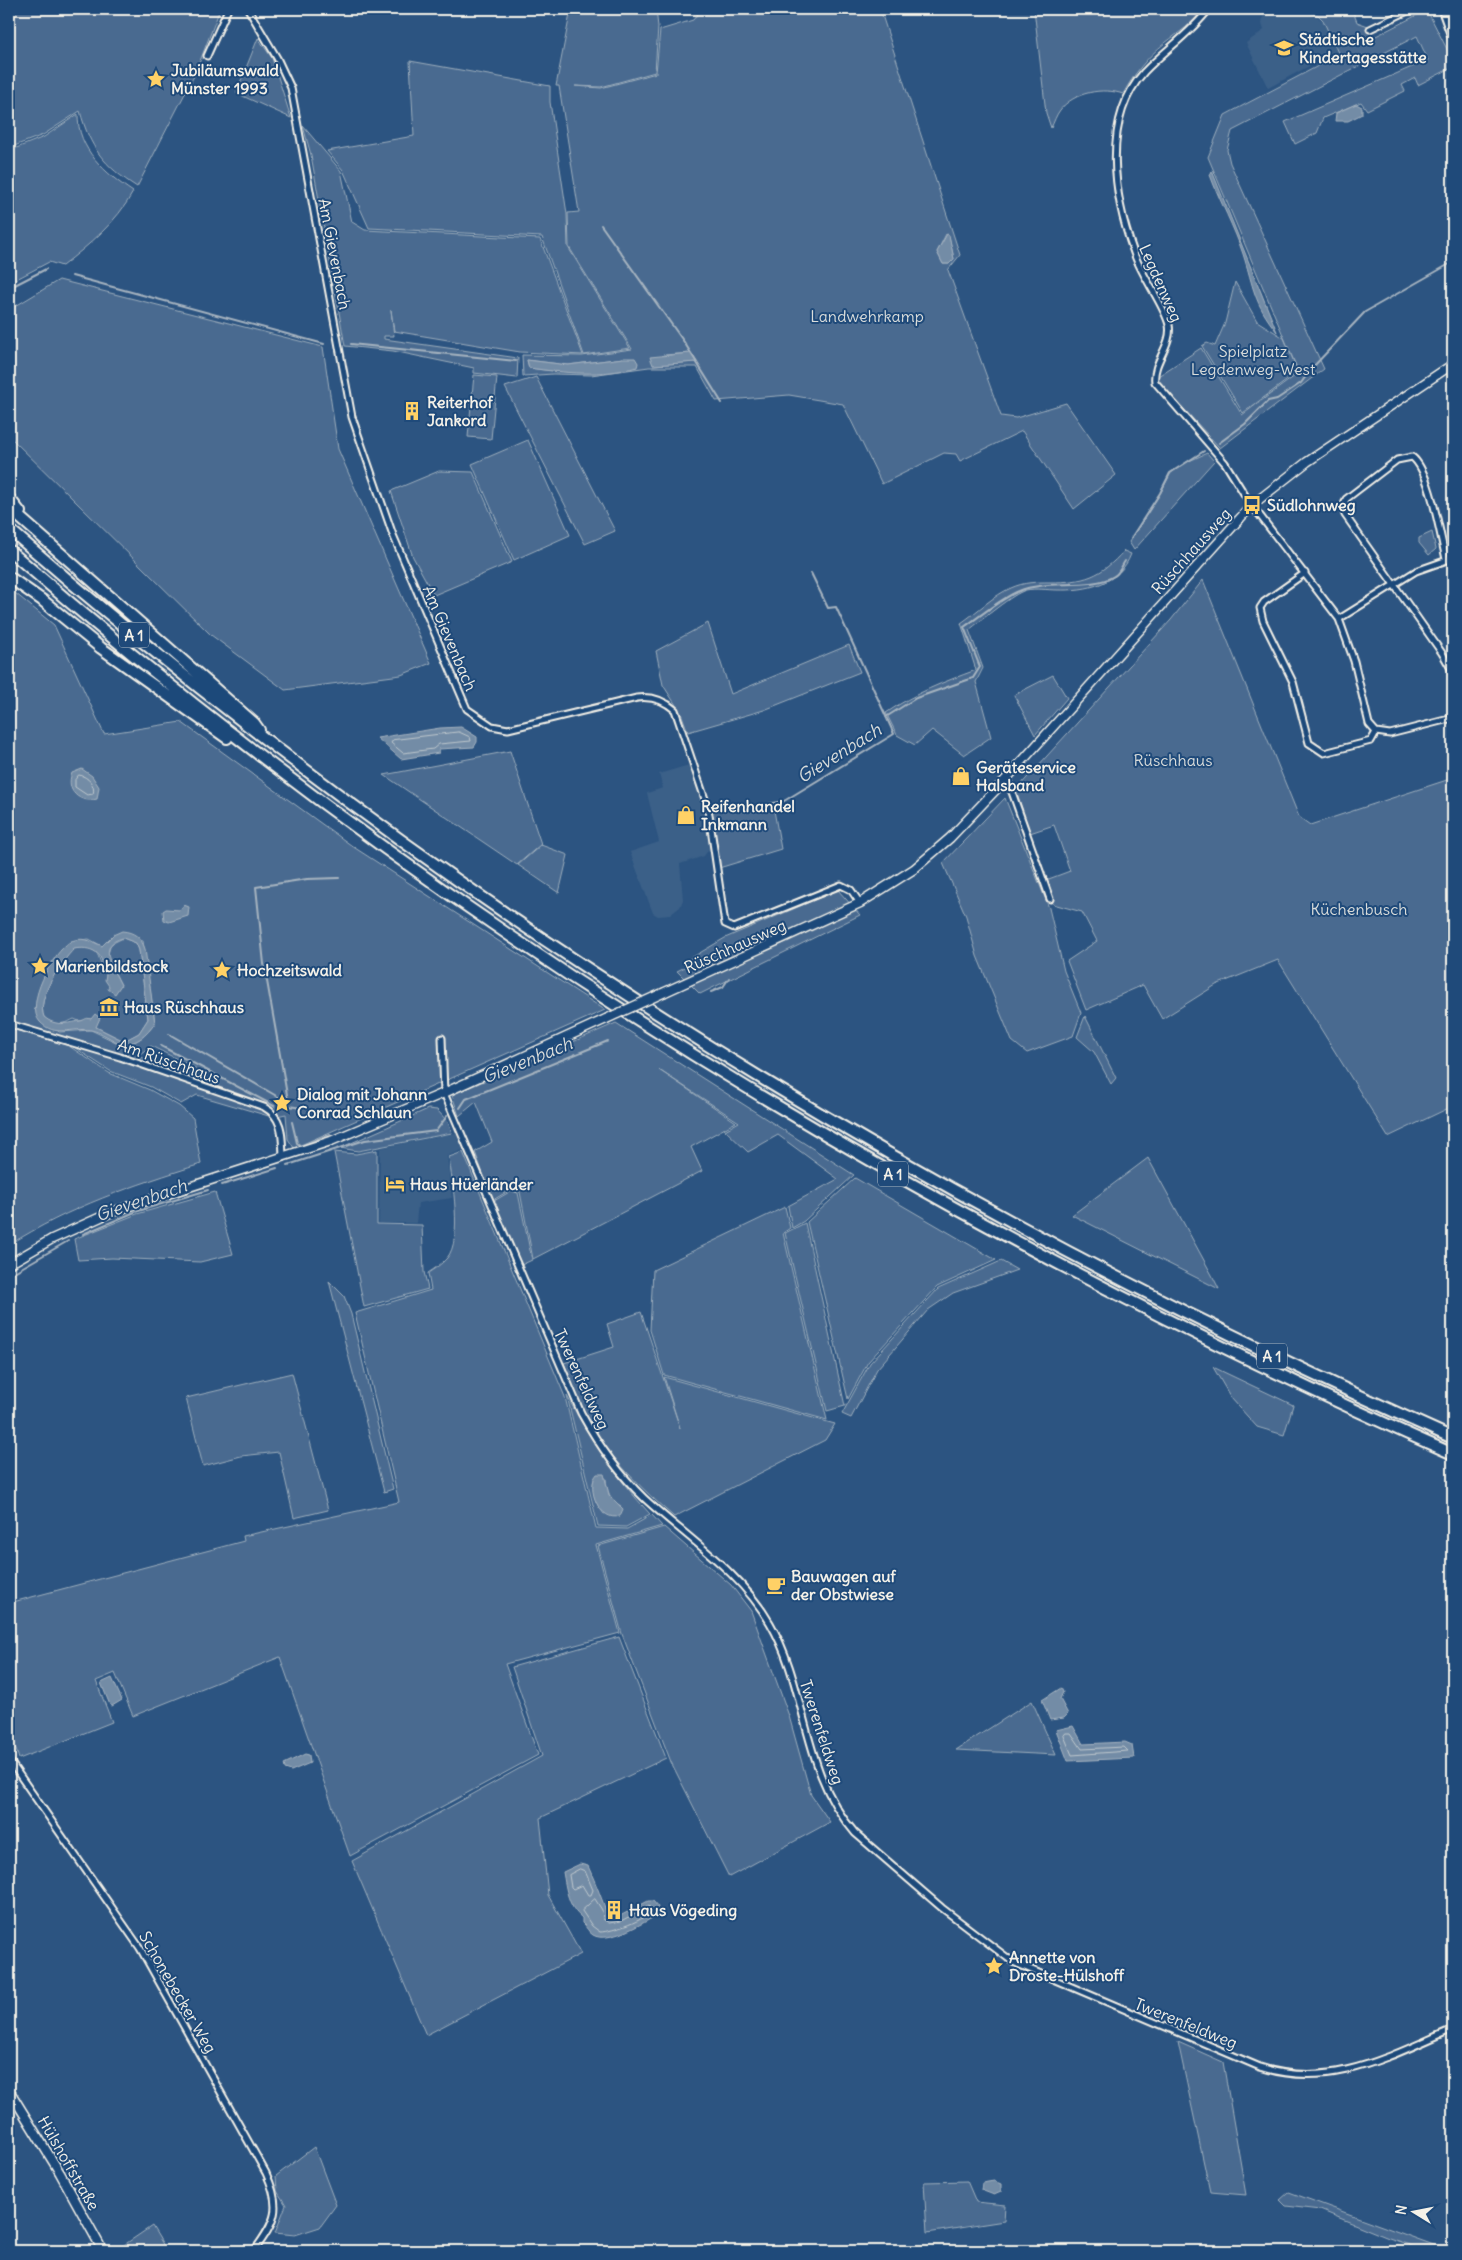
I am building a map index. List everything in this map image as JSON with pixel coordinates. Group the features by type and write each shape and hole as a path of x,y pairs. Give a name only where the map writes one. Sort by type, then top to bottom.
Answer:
{"highway":[{"path":"9,498 60,551"},
{"path":"9,508 254,723 262,738"},
{"name":"A 1","path":"9,529 154,652 262,738 438,866 661,1017 799,1102 1010,1223 1094,1267 1305,1371 1453,1438"},
{"name":"A 1","path":"9,550 145,665 260,756 426,878 653,1030 791,1116 1003,1236 1088,1281 1299,1385 1453,1454"},
{"path":"9,569 42,600 101,648 248,754 260,756"},
{"path":"9,577 42,600"}],"main road":[{"name":"Rüschhausweg","path":"9,1264 52,1239 112,1212 283,1158 361,1129 860,903 887,888 933,853 1007,778 1252,505 1307,462 1453,364"},
{"name":"Hülshoffstraße","path":"9,2090 60,2173 103,2251"}],"street":[{"path":"207,56 228,9"},
{"name":"Am Gievenbach","path":"248,9 277,58 291,88 356,428 393,535 467,709 492,726 508,729 637,698 656,698 663,701 675,710 708,808 726,924 734,928 840,885 851,890 860,903"},
{"name":"Legdenweg","path":"1209,9 1200,20 1143,74 1132,90 1120,120 1116,151 1118,193 1127,235 1136,261 1169,326 1168,339 1155,370 1154,382 1216,452 1252,505"},
{"path":"1370,28 1412,9"},
{"path":"1441,9 1453,42"},
{"path":"1446,559 1423,470 1419,462 1412,457 1397,460 1346,499 1343,508 1345,515 1442,653 1453,672"},
{"path":"1252,505 1340,619 1354,660 1369,724 1376,732 1390,734 1453,718"},
{"path":"1340,619 1416,571 1453,558"},
{"path":"1305,573 1264,602 1260,608 1262,621 1293,682 1309,743 1324,753 1371,741 1376,732"},
{"path":"1007,778 1050,899"},
{"name":"Am Rüschhaus","path":"9,1024 128,1060 264,1107 279,1120 283,1158"},
{"path":"442,1038 444,1093"},
{"name":"Twerenfeldweg","path":"444,1093 588,1425 625,1478 725,1567 747,1589 760,1606 782,1649 823,1781 844,1820 873,1850 965,1927 1013,1962 1272,2071 1307,2075 1340,2073 1369,2064 1453,2029"},
{"name":"Schonebecker Weg","path":"9,1760 140,1948 266,2173 274,2192 277,2207 272,2223 254,2251"}],"shaded area":[{"path":"1267,9 1283,9 1318,17 1326,24 1337,51 1268,88 1246,43 1264,30 1261,21"},
{"path":"689,765 697,783 711,846 704,856 680,864 683,900 680,907 670,915 658,916 653,913 630,852 659,842 647,793 663,788 659,774"},
{"path":"456,1133 463,1150 447,1156 452,1198 418,1203 416,1223 379,1223 380,1148"}],"green space":[{"path":"9,9 220,9 195,74 137,187 125,179 100,155 88,136 80,111 43,135 9,148"},
{"name":"Landwehrkamp","path":"571,9 656,9 658,27 655,72 601,87 575,86 601,88 656,73 660,30 693,20 699,12 719,13 720,9 880,9 960,255 948,270 1001,416 1016,418 1066,403 1116,475 1074,509 1022,431 960,461 956,454 944,453 882,484 843,404 789,395 716,401 697,367 649,367 591,375 553,374 523,376 522,355 582,356 632,349 569,247 568,213 579,212 559,86 556,86","holes":["946,234 949,236 954,259 949,264 943,264 937,252","691,353 696,362 653,365 663,355","623,358 627,369 590,372 554,371 529,368 527,360 568,365"]},
{"path":"1034,9 1203,9 1190,23 1158,48 1136,73 1123,94 1098,91 1081,95 1060,110 1051,128 1046,113"},
{"path":"1295,9 1352,9 1357,22 1371,27 1372,38 1427,10 1448,51 1453,49 1453,67 1418,85 1415,78 1402,85 1405,91 1367,110 1361,102 1323,118 1317,133 1295,144 1285,122 1428,60 1417,36 1232,131 1227,150 1230,163 1324,369 1220,448 1158,381 1158,376 1201,348 1242,415 1299,373 1208,157 1225,115 1339,55 1323,20 1318,15"},
{"path":"258,38 272,58 291,118 236,93"},
{"path":"410,61 550,86 550,102 567,214 568,247 630,348 584,355 542,237 369,228 343,170 327,151 414,136"},
{"path":"78,114 82,138 95,159 103,169 133,192 111,223 62,266 49,262 9,283 9,151 44,137"},
{"path":"303,126 341,171 352,222 365,230 540,239 583,355 520,352 394,331 391,310 394,336 384,336 384,339 518,358 517,378 474,373 474,368 393,351 345,346 311,155"},
{"path":"59,280 323,347 338,449 431,663 401,675 285,690 211,635 9,436 9,310"},
{"name":"Spielplatz Legdenweg-West","path":"1235,282 1257,321 1284,338 1298,372 1243,413 1202,346 1207,343 1215,346 1225,323"},
{"path":"474,375 497,377 491,439 468,437"},
{"path":"536,377 615,531 585,544 505,387"},
{"path":"528,440 570,535 514,560 472,464"},
{"path":"1207,453 1214,461 1134,550 1129,542 1160,494 1171,473 1187,462"},
{"path":"439,471 473,472 512,562 434,595 413,557 391,491"},
{"path":"1432,532 1436,549 1429,555 1419,543 1419,538"},
{"path":"1124,551 1131,554 1126,564 1111,579 1101,584 1080,589 1038,589 1020,592 969,630 983,668 976,682 991,737 964,755 932,730 915,745 897,735 886,713 930,688 976,670 961,623 992,599 1011,588 1030,583 1082,579 1107,567"},
{"path":"1203,580 1299,817 1310,825 1453,778 1453,1106 1388,1137 1278,960 1216,985 1162,1019 1143,985 1086,1010 1067,961 1097,941 1082,912 1053,904 1046,880 1070,871 1054,825 1030,833 1016,790 1171,620"},
{"path":"9,588 54,625 104,734 181,722 355,848 605,1010 294,1148 288,1139 286,1114 272,1117 197,1095 181,1104 151,1087 110,1071 69,1044 9,1021","holes":["113,935 143,941 155,1023 141,1038 133,1043 122,1045 91,1030 59,1032 34,1009 71,941 89,939 102,946","151,1046 195,1068 195,1069 191,1073 137,1056"]},
{"path":"708,623 731,694 849,645 860,672 764,710 688,732 681,713 663,685 656,651"},
{"path":"1053,675 1067,698 1035,735 1014,695"},
{"path":"510,751 541,844 517,865 384,775"},
{"path":"1005,798 1049,908 1064,971 1081,1013 1073,1036 1027,1053 1012,1041 977,956 966,916 943,863"},
{"path":"773,805 781,849 719,868 710,806 750,809"},
{"path":"541,845 568,855 559,893 518,865"},
{"path":"838,890 860,915 700,994 677,971 689,965 686,961 725,938"},
{"path":"123,938 136,943 139,950 148,1019 139,1033 124,1041 96,1027 91,1019 79,1021 74,1019 58,1024 44,1017 42,1009 46,991 56,971 73,949 83,948 95,951 98,954 103,970 121,985 107,957 111,944"},
{"path":"1085,1016 1116,1078 1111,1084 1094,1052 1077,1037"},
{"path":"616,1023 854,1175 804,1221 792,1228 788,1206 838,1179 778,1135 748,1152 725,1130 739,1122 659,1070 736,1122 691,1147 702,1171 533,1259 520,1192 510,1190 493,1200 475,1152 492,1142 476,1102 459,1116 452,1095"},
{"path":"9,1028 69,1046 109,1073 150,1090 179,1106 193,1118 201,1164 151,1180 78,1208 9,1245"},
{"path":"428,1109 437,1110 448,1122 452,1133 358,1151 340,1148"},
{"path":"377,1150 377,1224 422,1225 424,1272 428,1289 364,1307 334,1152 356,1154"},
{"path":"463,1152 565,1397 596,1528 627,1529 652,1515 662,1526 596,1545 620,1633 505,1664 538,1755 350,1856 280,1657 133,1716 115,1673 96,1681 112,1722 19,1759 9,1728 9,1603 244,1541 243,1536 399,1502 355,1313 431,1290 428,1273 447,1258 452,1249 454,1238 455,1209 449,1157"},
{"path":"1148,1158 1212,1275 1219,1289 1072,1215"},
{"path":"855,1178 996,1260 937,1287 868,1362 848,1399 807,1222"},
{"path":"511,1191 518,1193 532,1260 519,1266 494,1201"},
{"path":"215,1192 233,1254 200,1262 112,1258 78,1260 74,1239 137,1214"},
{"path":"785,1207 790,1228 783,1233 827,1420 664,1375 650,1330 653,1270"},
{"path":"805,1223 845,1406 827,1411 785,1233"},
{"path":"1001,1261 1017,1270 953,1293 928,1310 877,1369 851,1418 842,1414 870,1363 938,1289"},
{"path":"329,1281 344,1296 351,1314 393,1489 384,1492"},
{"path":"641,1312 680,1428 664,1377 835,1424 825,1440 674,1517 628,1473 598,1437 582,1409 564,1363 614,1347 607,1324"},
{"path":"1213,1367 1293,1405 1284,1435 1257,1427 1231,1398"},
{"path":"292,1373 328,1510 294,1518 279,1452 241,1456 203,1466 186,1398"},
{"path":"567,1396 605,1458 626,1487 650,1514 626,1527 598,1526","holes":["594,1478 606,1478 609,1494 621,1506 604,1514 594,1497 593,1483"]},
{"path":"664,1527 731,1585 751,1611 789,1716 811,1795 830,1822 729,1877 671,1762 622,1634 598,1546"},
{"path":"619,1637 666,1758 540,1818 548,1895 581,1954 426,2035 352,1861 542,1756 512,1667"},
{"path":"1032,1701 1056,1755 956,1750"},
{"path":"1178,2042 1223,2062 1246,2195 1210,2192"},
{"path":"314,2147 336,2205 320,2227 295,2235 275,2233 286,2205 277,2191 276,2176"},
{"path":"967,2181 976,2202 1005,2205 1004,2221 927,2233 924,2182"},
{"path":"1289,2192 1450,2251 1427,2251 1386,2237 1320,2210 1286,2206 1280,2200"},
{"path":"152,2226 167,2251 123,2251 121,2247"}],"water":[{"path":"1356,104 1362,107 1362,114 1348,121 1335,121 1336,113"},
{"path":"1212,171 1277,332 1263,312 1252,286 1243,254 1210,175"},
{"path":"947,234 949,235 954,259 949,264 943,264 937,252"},
{"path":"691,353 697,362 653,365 650,357"},
{"path":"635,358 638,363 637,367 610,372 569,373 529,368 527,360 568,365"},
{"path":"461,727 477,737 474,747 439,749 439,753 401,759 377,738 440,728"},
{"path":"82,769 92,776 99,787 97,799 90,800 79,797 72,790 70,779 72,773"},
{"path":"184,905 189,907 188,916 169,922 164,920 163,911 166,909 180,910"},
{"path":"122,931 130,933 139,938 145,949 155,1023 152,1028 137,1041 122,1045 103,1034 91,1030 58,1031 46,1027 40,1022 36,1014 36,1004 43,979 56,956 74,940 86,940 102,946 113,935","holes":["123,938 136,943 139,950 148,1019 139,1033 124,1041 96,1027 100,1018 95,1014 91,1019 86,1018 66,1023 53,1022 44,1017 42,1009 43,1000 51,981 74,949 91,950 99,955 102,971 106,974 105,980 109,986 108,989 115,994 121,985 109,958 108,951 110,946 115,941"]},
{"path":"597,1474 604,1474 609,1495 623,1509 620,1516 613,1517 606,1514 596,1503 593,1487"},
{"path":"112,1678 122,1700 112,1706 101,1683"},
{"path":"1061,1688 1063,1692 1060,1699 1068,1714 1064,1718 1050,1720 1042,1700"},
{"path":"1073,1726 1083,1744 1125,1742 1132,1745 1134,1758 1068,1761 1056,1730"},
{"path":"305,1754 309,1755 310,1763 291,1771 285,1769 284,1764"},
{"path":"580,1864 588,1866 608,1917 620,1916 648,1901 653,1901 658,1907 654,1917 615,1935 599,1937 591,1934 582,1923 582,1918 577,1914 571,1903 563,1872"},
{"path":"994,2181 1001,2184 1001,2192 994,2195 981,2190 982,2183"}],"waterway":[{"path":"601,225 684,342 722,403"},
{"name":"Gievenbach","path":"1219,443 1245,424 1268,401 1277,399 1301,383 1312,368 1365,312 1453,262"},
{"path":"9,288 46,269"},
{"path":"72,276 324,344"},
{"path":"351,344 516,361"},
{"name":"Gievenbach","path":"1131,538 1160,493 1170,473 1204,451"},
{"name":"Gievenbach","path":"886,717 916,698 973,678 980,667 964,627 998,603 1012,594 1030,587 1094,583 1105,580 1116,575 1125,561"},
{"name":"Gievenbach","path":"717,806 747,808 784,801 894,734 836,607 828,608 811,573"},
{"path":"301,1108 289,1106 264,964 256,887 307,879 339,878"},
{"name":"Gievenbach","path":"711,992 723,987 729,978"},
{"path":"169,1034 280,1098"},
{"name":"Gievenbach","path":"460,1108 466,1099 608,1041"},
{"path":"161,1046 274,1106"},
{"name":"Gievenbach","path":"288,1165 365,1140 436,1131 447,1116"},
{"path":"292,1122 297,1143 301,1146 330,1134"},
{"name":"Gievenbach","path":"222,1185 277,1168"},
{"name":"Gievenbach","path":"83,1234 135,1212 208,1190"},
{"name":"Gievenbach","path":"9,1275 68,1241"}],"place":[{"name":"Städtische Kindertagesstätte","path":"1284,48"},
{"name":"Jubiläumswald Münster 1993","path":"156,79"},
{"name":"Reiterhof Jankord","path":"412,411"},
{"name":"Südlohnweg","path":"1252,505"},
{"name":"Geräteservice Halsband","path":"961,776"},
{"name":"Reifenhandel Inkmann","path":"686,815"},
{"name":"Marienbildstock","path":"40,966"},
{"name":"Hochzeitswald","path":"222,970"},
{"name":"Haus Rüschhaus","path":"109,1007"},
{"name":"Dialog mit Johann Conrad Schlaun","path":"282,1103"},
{"name":"Haus Hüerländer","path":"395,1184"},
{"name":"Bauwagen auf der Obstwiese","path":"776,1585"},
{"name":"Haus Vögeding","path":"614,1910"},
{"name":"Annette von Droste-Hülshoff","path":"994,1966"}],"park label":[{"name":"Rüschhaus","path":"1173,760"},
{"name":"Küchenbusch","path":"1359,909"}]}
